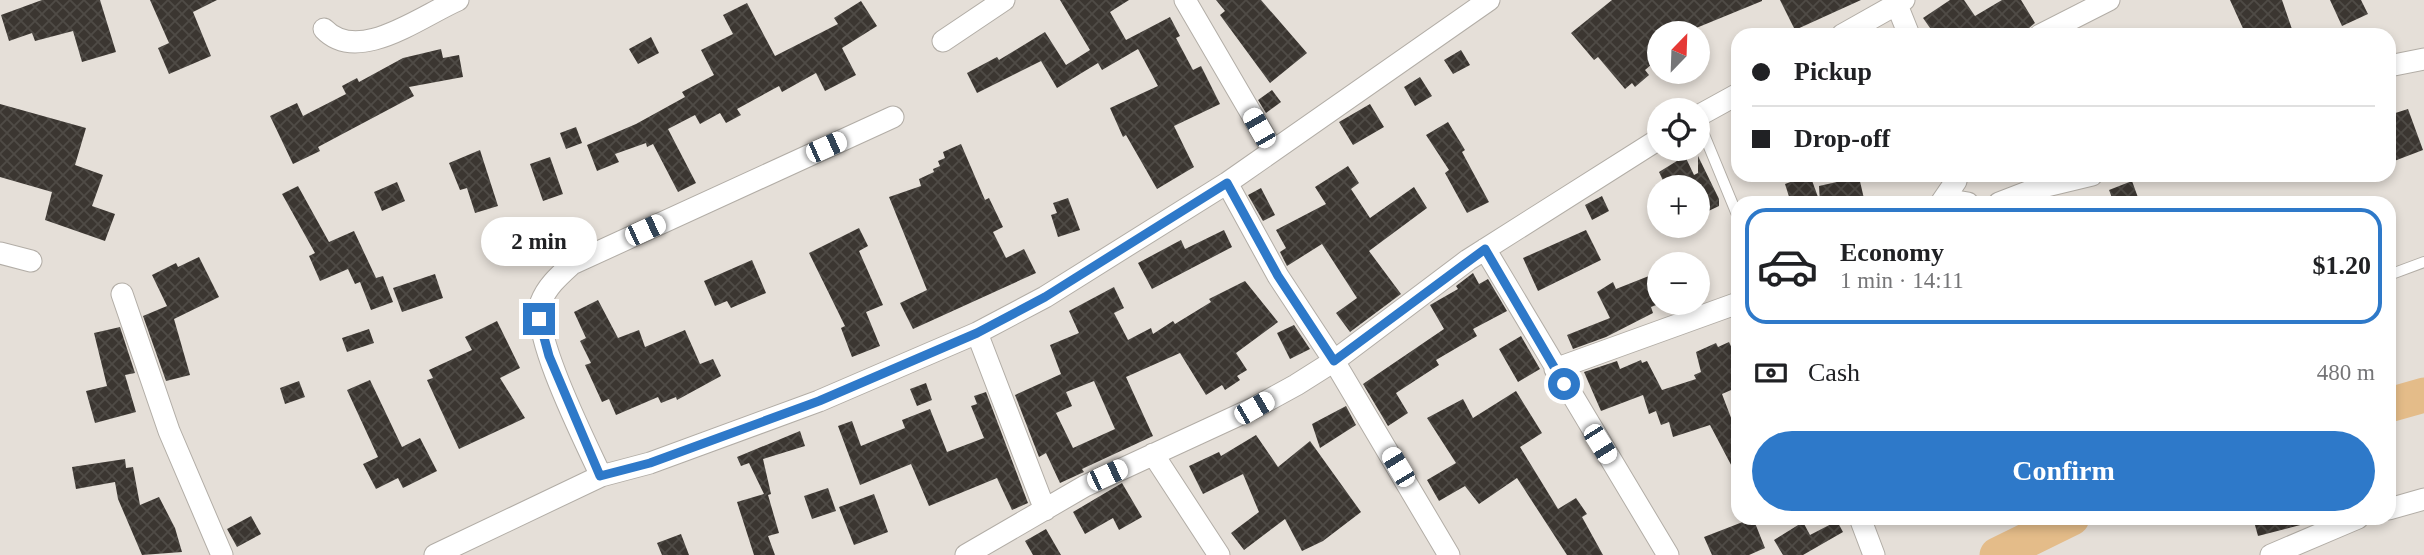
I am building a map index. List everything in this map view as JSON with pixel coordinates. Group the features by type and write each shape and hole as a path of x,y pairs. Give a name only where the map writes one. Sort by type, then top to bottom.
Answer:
{"street":[{"path":"324,29 334,40 350,44 372,41 458,0"},
{"path":"943,41 1004,0"},
{"path":"1185,0 1272,149"},
{"path":"435,555 600,476 650,463 819,401 977,333 1045,297 1227,183 1272,149 1489,0"},
{"path":"2054,28 2109,0"},
{"path":"1854,28 1898,1 1907,28"},
{"path":"2396,65 2424,59"},
{"path":"1710,111 1731,98"},
{"path":"600,476 549,356 539,319 541,303 552,284 572,264 893,117"},
{"path":"967,555 1084,486 1254,408 1334,361 1485,249 1647,147"},
{"path":"2017,196 2063,182"},
{"path":"1227,183 1278,276 1334,361 1449,555"},
{"path":"1485,249 1668,555"},
{"path":"0,253 31,261"},
{"path":"122,294 169,431 222,555"},
{"path":"1555,369 1731,306"},
{"path":"977,333 1045,510"},
{"path":"1153,454 1219,555"},
{"path":"2396,507 2424,499"},
{"path":"1863,525 1874,555"},
{"path":"2271,555 2342,525"}],"lane":[{"path":"1710,148 1731,200"},
{"path":"2396,272 2424,262"}],"building":[{"path":"42,0 100,0 116,52 82,62 73,31 35,41 32,33 9,41 1,15"},
{"path":"150,0 217,0 193,12 211,56 169,74 158,48 169,43"},
{"path":"1060,0 1129,0 1110,12 1126,40 1170,17 1180,36 1176,38 1193,70 1201,66 1220,104 1174,126 1194,167 1157,189 1126,135 1123,137 1110,108 1158,86 1138,49 1102,70 1098,63 1057,88 1041,61 977,93 967,73 997,57 999,60 1045,32 1066,65 1090,50"},
{"path":"1216,0 1261,0 1307,53 1270,83 1220,15 1225,11"},
{"path":"1612,0 1762,0 1710,22 1647,21 1647,77 1635,87 1632,83 1625,89 1598,57 1594,60 1571,33"},
{"path":"1780,0 1861,0 1799,28 1794,28"},
{"path":"1950,0 1964,0 1975,16 2002,0 2021,0 2035,23 2029,28 1930,28 1923,18"},
{"path":"2230,0 2282,0 2292,28 2243,28"},
{"path":"2330,0 2361,0 2368,14 2342,26"},
{"path":"861,1 877,26 842,48 856,75 825,91 816,73 782,92 779,86 737,109 741,115 726,123 720,113 700,124 695,115 668,129 696,183 678,192 653,144 647,147 646,143 615,154 619,162 597,171 587,145 636,124 685,97 682,92 714,75 701,50 733,34 723,15 747,3 775,56 838,24 834,18"},
{"path":"651,37 659,53 638,64 629,49"},
{"path":"441,49 443,58 459,55 463,77 409,87 414,96 318,147 320,151 293,164 270,116 297,103 303,116 346,94 342,86 357,78 359,82 403,58"},
{"path":"1461,50 1470,65 1453,74 1444,60"},
{"path":"1420,77 1432,96 1415,106 1404,87"},
{"path":"1272,90 1281,102 1266,113 1258,100"},
{"path":"0,104 86,128 75,165 103,175 92,206 115,214 105,241 45,220 52,192 0,177"},
{"path":"1370,104 1384,127 1353,145 1339,122"},
{"path":"2408,109 2423,150 2396,160 2396,113"},
{"path":"1448,122 1465,150 1462,152 1489,202 1467,213 1445,173 1449,170 1426,135"},
{"path":"576,127 582,143 566,149 560,133"},
{"path":"961,144 985,200 989,198 1003,227 993,232 1006,258 1024,249 1036,273 913,329 900,303 927,290 889,197 921,186 919,179 940,166 938,161 945,158 943,152"},
{"path":"480,150 498,206 475,213 467,188 460,190 449,163"},
{"path":"550,157 563,194 543,201 530,164"},
{"path":"1677,161 1687,161 1694,175 1660,175 1659,172"},
{"path":"1698,161 1707,175 1694,175 1698,173"},
{"path":"1348,166 1359,183 1351,189 1370,218 1414,187 1427,208 1369,251 1401,294 1350,332 1336,313 1357,298 1322,244 1287,266 1280,252 1286,248 1276,230 1326,204 1315,187"},
{"path":"1710,181 1719,199 1719,206 1710,210"},
{"path":"397,182 405,201 382,211 374,192"},
{"path":"1813,182 1818,196 1789,196 1785,184"},
{"path":"1837,182 1860,182 1863,196 1820,196 1819,186"},
{"path":"2132,182 2137,196 2111,196 2109,190"},
{"path":"298,186 329,242 354,231 376,278 383,276 393,302 371,310 360,282 355,284 348,269 320,281 309,256 315,253 282,194"},
{"path":"1261,188 1275,215 1263,221 1248,195"},
{"path":"1602,196 1609,211 1592,220 1585,205"},
{"path":"1068,198 1080,230 1058,237 1051,215 1057,213 1053,203"},
{"path":"859,228 868,246 859,251 883,305 866,312 880,346 852,357 841,328 845,326 809,253"},
{"path":"1224,230 1232,247 1152,289 1138,263 1181,240 1185,249"},
{"path":"1586,230 1601,260 1538,291 1523,258"},
{"path":"199,257 219,297 174,319 190,375 166,381 143,316 167,306 152,275 176,263 178,267"},
{"path":"752,260 766,293 731,308 727,301 715,306 704,281"},
{"path":"1473,273 1479,284 1488,279 1507,311 1473,329 1477,336 1436,360 1439,365 1396,393 1408,413 1388,426 1363,384 1444,329 1430,305 1458,289 1456,286"},
{"path":"435,274 443,298 402,312 393,288"},
{"path":"1647,277 1649,315 1606,337 1573,349 1567,335 1610,318 1597,292 1613,282 1616,289"},
{"path":"1245,281 1278,322 1236,353 1247,370 1237,376 1240,380 1225,390 1222,385 1206,395 1180,353 1126,377 1153,436 1082,469 1084,472 1060,483 1046,453 1039,457 1015,395 1061,374 1050,345 1079,333 1069,311 1114,287 1124,308 1114,313 1128,340 1151,328 1153,334 1173,321 1175,324 1211,302 1209,299","holes":["1094,381 1115,429 1073,448 1056,413 1072,406 1066,392"]},
{"path":"598,300 618,338 639,330 645,347 685,330 700,364 713,359 721,376 677,400 676,397 661,403 658,397 616,415 609,399 602,402 585,365 591,363 580,341 586,338 574,312"},
{"path":"497,321 520,368 500,378 525,418 459,449 427,380 433,378 429,370 472,350 465,337"},
{"path":"1294,325 1310,349 1290,359 1277,333"},
{"path":"120,327 135,373 125,375 136,412 95,423 86,391 107,386 94,333"},
{"path":"369,329 374,343 347,352 342,338"},
{"path":"1521,336 1540,369 1518,382 1499,349"},
{"path":"1729,342 1731,346 1731,390 1722,394 1731,418 1731,465 1710,425 1673,437 1669,422 1661,425 1656,411 1649,414 1643,395 1601,411 1584,372 1617,361 1620,369 1641,360 1642,363 1647,361 1662,390 1696,379 1694,375 1701,372 1696,352 1716,343 1718,347"},
{"path":"370,380 402,447 420,438 437,471 403,488 398,478 376,489 363,464 378,457 347,390"},
{"path":"299,381 305,397 285,404 280,388"},
{"path":"926,383 932,400 917,406 910,389"},
{"path":"1516,391 1542,433 1520,447 1558,509 1576,498 1587,514 1582,517 1603,555 1567,555 1517,478 1479,504 1465,486 1439,501 1427,480 1456,463 1427,418 1463,399 1473,418"},
{"path":"986,392 1028,503 1012,510 997,478 929,506 911,464 860,485 838,426 852,421 861,446 905,428 902,420 930,409 947,452 984,438 971,406 977,404 974,396"},
{"path":"1346,406 1356,425 1320,448 1312,424"},
{"path":"800,431 805,446 763,459 771,494 768,495 779,533 768,536 775,555 754,555 737,502 764,494 749,463 741,466 737,457"},
{"path":"1256,435 1278,467 1310,441 1361,512 1323,541 1302,551 1285,519 1244,550 1231,533 1259,512 1243,474 1203,494 1189,466 1219,452 1221,456"},
{"path":"125,459 126,468 133,467 140,505 159,497 175,528 182,552 142,555 118,499 115,482 76,489 72,467"},
{"path":"1122,483 1142,517 1119,530 1113,518 1085,534 1073,512"},
{"path":"828,488 836,511 812,519 804,496"},
{"path":"874,494 888,532 854,545 839,507"},
{"path":"251,516 261,534 237,547 227,529"},
{"path":"1735,525 1756,525 1765,548 1749,555 1712,555 1704,537"},
{"path":"1798,525 1805,525 1810,535 1829,525 1839,525 1843,532 1803,555 1783,555 1774,540"},
{"path":"2255,525 2300,525 2258,536"},
{"path":"1046,529 1061,555 1033,555 1025,541"},
{"path":"681,534 689,555 662,555 657,543"}],"waterway":[{"path":"2396,403 2424,395"},
{"path":"1997,555 2058,525"}],"route":[{"path":"539,319 549,356 600,476 650,463 819,401 977,333 1045,297 1227,183 1278,276 1334,361 1485,249 1564,384"}]}
